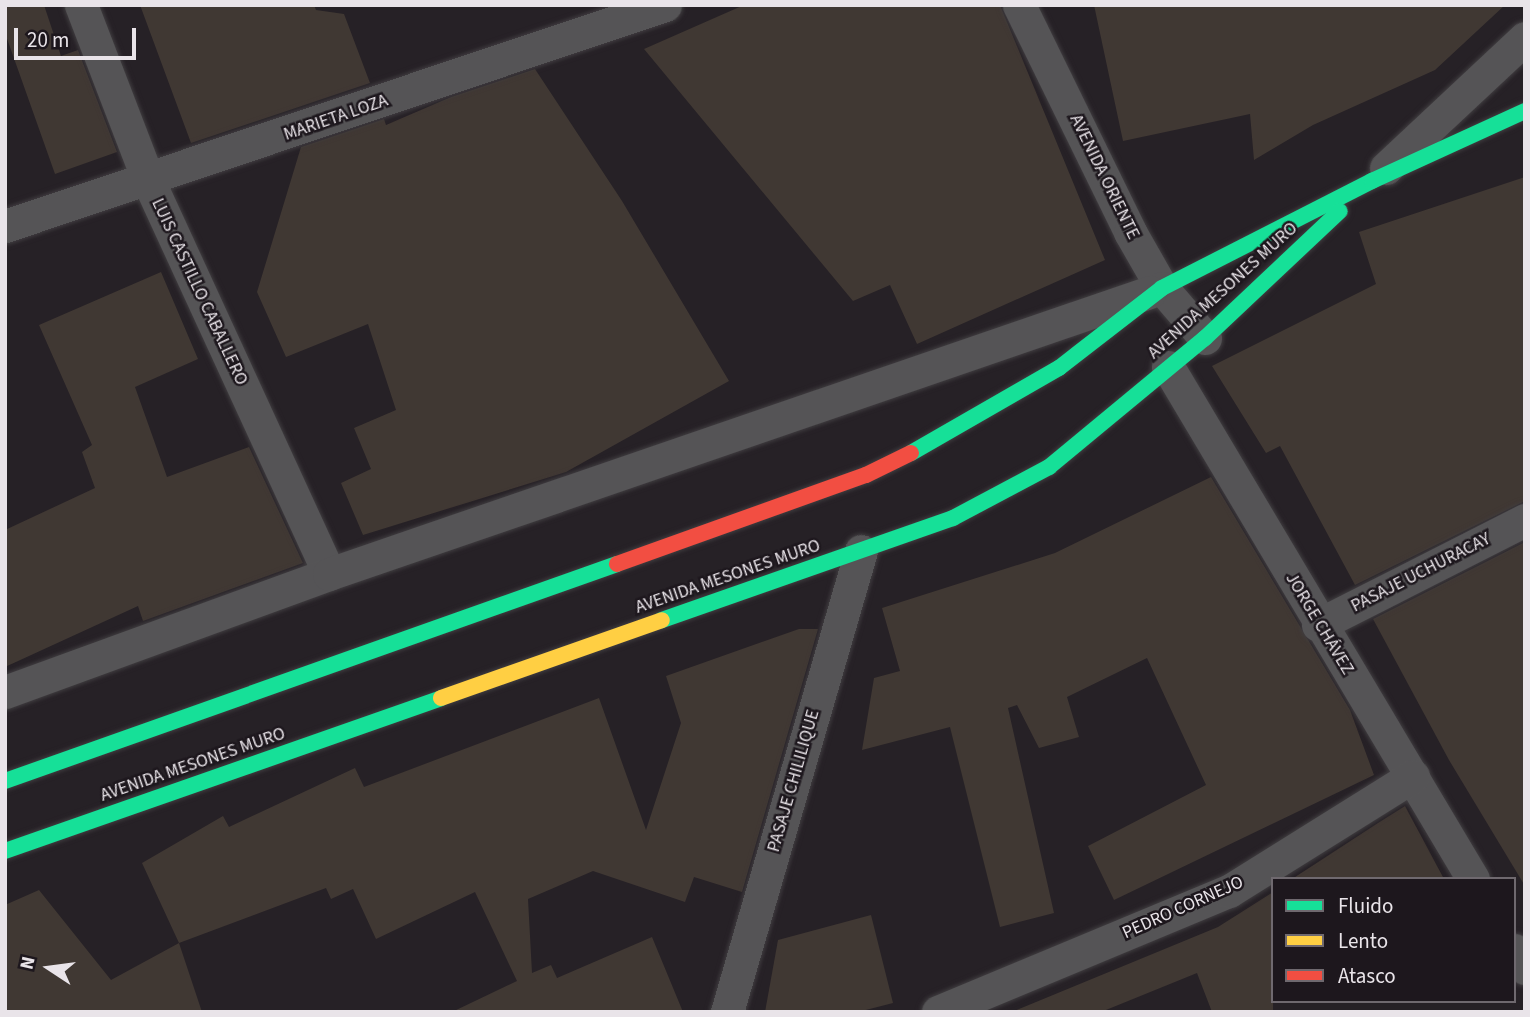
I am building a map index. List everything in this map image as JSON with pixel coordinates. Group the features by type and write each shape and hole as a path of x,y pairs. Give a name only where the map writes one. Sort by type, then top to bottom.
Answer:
{"highway":[{"path":"5,781 866,475 944,437 1059,368 1162,288 1372,181 1525,111"},
{"name":"AVENIDA MESONES MURO","path":"5,851 953,518 1049,467 1205,338 1372,181"}],"street":[{"name":"LUIS CASTILLO CABALLERO","path":"81,5 149,181 329,574"},
{"name":"MARIETA LOZA","path":"5,226 149,181 665,5"},
{"name":"AVENIDA ORIENTE","path":"1019,5 1130,232 1162,288 1205,338"},
{"path":"1372,181 1525,38"},
{"path":"5,692 329,574 1162,288"},
{"name":"JORGE CHÁVEZ","path":"1168,367 1318,625 1413,776 1472,877"},
{"name":"PASAJE UCHURACAY","path":"1318,625 1525,520"},
{"name":"PASAJE CHILILIQUE","path":"727,1012 861,551"},
{"name":"PEDRO CORNEJO","path":"938,1012 1229,891 1413,776"}],"building":[{"path":"5,5 44,5 61,56 78,50 117,152 55,174 5,33"},
{"path":"140,5 314,5 316,10 344,14 370,83 191,143"},
{"path":"744,5 1000,5 1105,260 917,344 890,285 853,301 644,49"},
{"path":"1094,5 1505,5 1435,70 1313,125 1254,160 1250,114 1123,141"},
{"path":"535,69 622,201 729,381 566,472 363,535 341,483 371,469 354,428 396,410 368,324 286,357 257,292 301,147 384,119 386,125 451,97"},
{"path":"1525,177 1525,501 1355,585 1280,446 1266,453 1212,366 1376,284 1359,232"},
{"path":"161,272 198,359 135,387 167,477 249,447 303,563 143,621 138,606 5,667 5,530 95,488 82,452 92,445 39,325"},
{"path":"1211,477 1350,710 1374,775 1114,900 1088,846 1206,785 1147,658 1067,697 1079,737 1039,748 1017,705 1008,708 1054,913 1000,927 950,727 862,750 874,678 900,671 882,608 1055,553"},
{"path":"1525,542 1525,886 1449,760 1373,619"},
{"path":"799,629 818,629 742,892 694,877 685,902 593,871 528,899 532,973 551,965 557,978 652,937 683,1012 452,1012 517,981 475,892 376,939 353,889 331,899 326,888 179,943 142,863 223,816 229,827 355,768 364,787 599,698 646,830 681,723 666,676"},
{"path":"1405,806 1443,877 1295,877"},
{"path":"39,890 111,980 179,943 202,1012 5,1012 5,905"},
{"path":"1271,893 1273,1012 1212,1012 1197,973 1101,1012 1012,1012 1218,927"},
{"path":"871,915 893,1003 858,1012 765,1012 778,940"}],"traffic: fast":[{"path":"911,453 1059,368 1162,288 1372,181 1525,111"},
{"path":"662,620 953,518 1049,467 1205,338 1340,211"},
{"path":"5,781 617,564"},
{"path":"5,851 441,698"}],"traffic: slow":[{"path":"441,698 662,620"}],"traffic: jam":[{"path":"617,564 866,475 911,453"}]}
